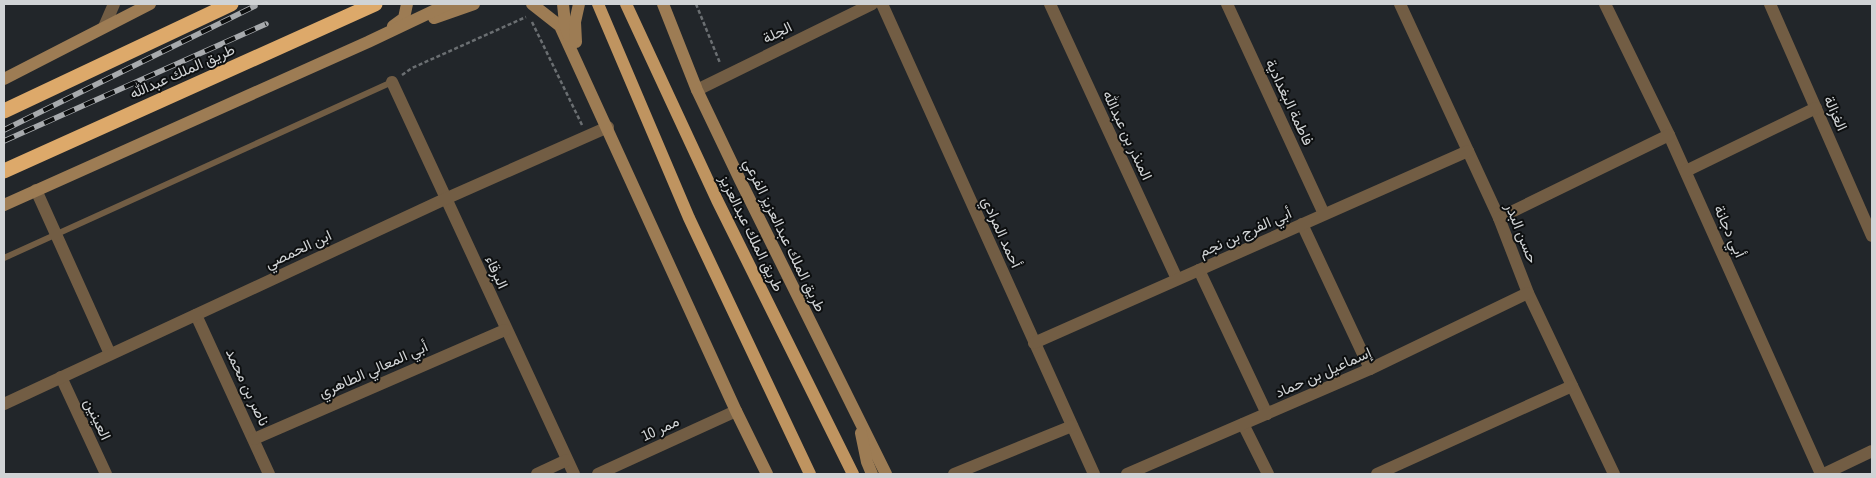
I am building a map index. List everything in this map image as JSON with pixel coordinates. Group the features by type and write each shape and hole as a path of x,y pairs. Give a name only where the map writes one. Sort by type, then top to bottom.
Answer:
{"highway":[{"path":"4,111 231,4"},
{"name":"طريق الملك عبدالله","path":"4,171 375,4"}],"main road":[{"path":"4,79 150,4"},
{"path":"368,42 404,18 407,4"},
{"path":"4,204 368,42 448,4"},
{"path":"368,42 474,4"},
{"path":"532,4 560,26 608,127 736,411 767,474"},
{"path":"556,4 566,24 578,62"},
{"path":"564,4 566,24"},
{"path":"578,62 575,22 579,4"},
{"path":"598,4 689,218 810,474"},
{"name":"طريق الملك عبدالعزيز","path":"626,4 718,200 852,474"},
{"name":"طريق الملك عبدالعزيز الفرعي","path":"663,4 697,90 886,474"},
{"path":"859,422 867,462 872,474"}],"street":[{"path":"104,26 114,4"},
{"name":"الجلة","path":"697,90 872,4"},
{"name":"أحمد المرادي","path":"882,4 1094,474"},
{"name":"المنذر بن عبدالله","path":"1050,4 1177,279"},
{"name":"فاطمة البغدادية","path":"1227,4 1324,214"},
{"name":"حسن البدر","path":"1400,4 1499,218 1528,293 1614,474"},
{"name":"أبي دجانة","path":"1605,4 1686,171 1822,474"},
{"name":"الغزالة","path":"1770,4 1872,236"},
{"name":"البرقاء","path":"392,82 574,474"},
{"path":"1686,171 1816,108"},
{"name":"ابن الحمصي","path":"4,404 446,198 608,127"},
{"path":"1499,218 1669,135"},
{"name":"أبي الفرج بن نجم","path":"1034,342 1468,150"},
{"path":"31,192 56,233 110,354"},
{"path":"1302,224 1370,369"},
{"path":"1199,270 1267,414"},
{"name":"إسماعيل بن حماد","path":"1127,474 1370,369 1528,293"},
{"name":"ناصر بن محمد","path":"196,315 269,474"},
{"name":"أبي المعالي الطاهري","path":"254,439 506,330"},
{"name":"العينين","path":"61,377 106,474"},
{"path":"1377,474 1572,386"},
{"name":"ممر 10","path":"598,474 736,411"},
{"path":"1243,424 1268,474"},
{"path":"954,474 1072,426"},
{"path":"1822,474 1872,451"},
{"path":"537,474 567,460"}],"lane":[{"path":"4,258 392,82"}],"path":[{"path":"696,4 725,76"},
{"path":"392,82 412,68 529,16 587,136"}],"railway":[{"path":"4,130 255,6"},
{"path":"4,141 266,24"}]}
